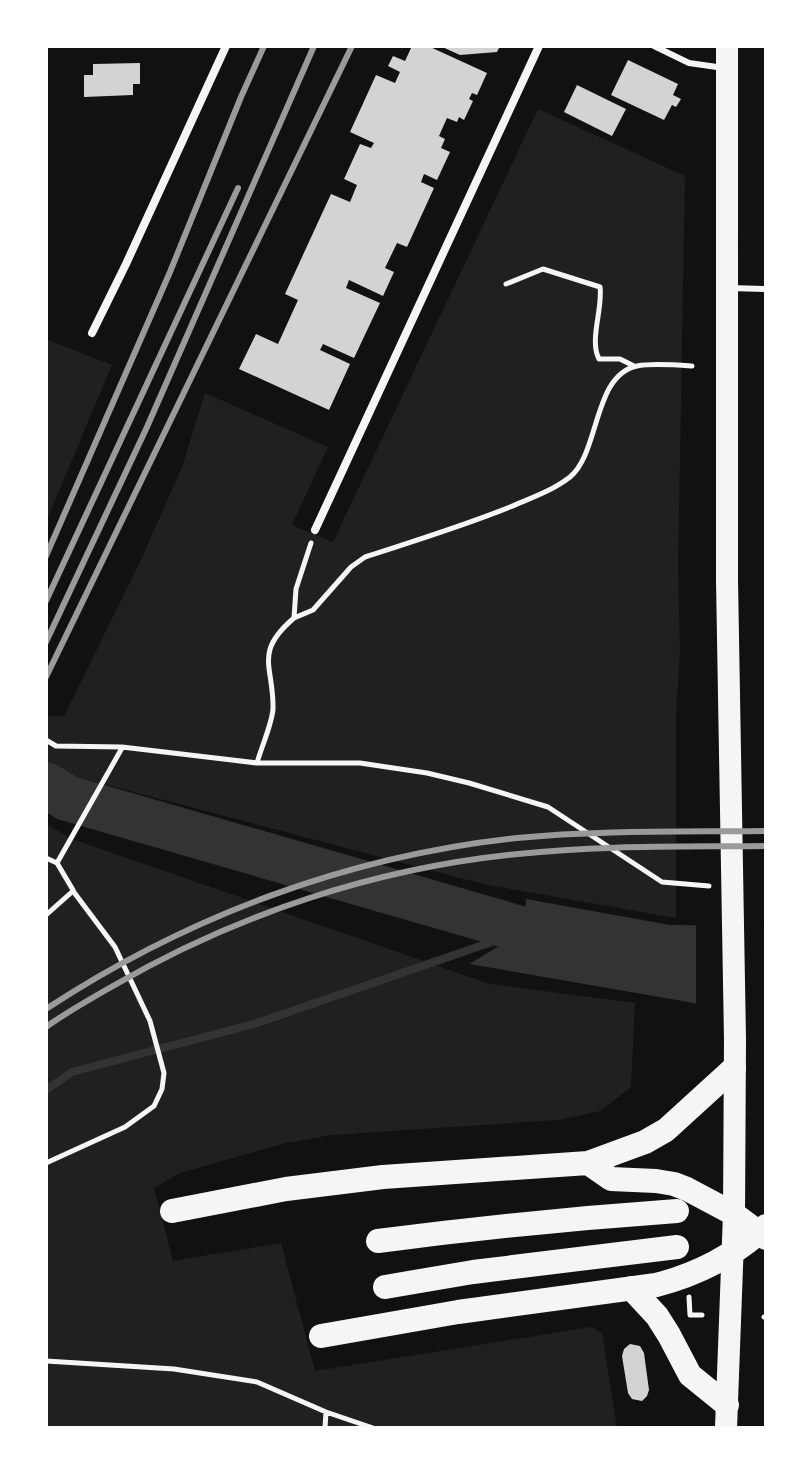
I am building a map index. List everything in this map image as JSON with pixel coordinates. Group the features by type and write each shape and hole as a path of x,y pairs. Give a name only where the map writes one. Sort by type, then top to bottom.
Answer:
{"highway":[{"path":"727,57 728,876 735,1040 734,1214 727,1417"},
{"path":"172,1211 233,1198 352,1180 588,1163 645,1142 666,1130 734,1068"},
{"path":"321,1336 458,1312 656,1285 688,1276 764,1232 674,1184 611,1179 588,1163"},
{"path":"378,1241 473,1228 677,1211"},
{"path":"385,1287 473,1272 677,1247"},
{"path":"631,1288 657,1316 690,1375 727,1417"}],"street":[{"path":"92,333 226,46"},
{"path":"315,530 539,46"}],"lane":[{"path":"654,46 689,63 727,57"},
{"path":"726,287 766,289"}],"path":[{"path":"506,284 543,269 600,287 595,350 599,359 620,359 635,366 692,366"},
{"path":"257,763 273,711 267,657 280,631 294,618 313,610 351,567 365,557 467,524 546,492 571,476 584,460 606,395 620,375 635,366"},
{"path":"294,618 296,589 315,530"},
{"path":"46,740 56,746 122,747 257,763 360,763 427,773 548,807 662,882 694,886 728,876"},
{"path":"57,863 122,747"},
{"path":"46,858 57,863 73,891 115,947 150,1021 164,1073 162,1089 154,1106 125,1127 46,1163"},
{"path":"46,915 73,891"},
{"path":"689,1292 690,1315 702,1315"},
{"path":"46,1361 174,1369 257,1382 326,1412 373,1428"},
{"path":"325,1428 326,1412"}],"shaded area":[{"path":"538,109 685,176 678,568 680,650 676,714 676,918 483,884 73,776 46,760 46,716 64,716 140,562 182,467 205,393 328,447 292,525 333,542"},
{"path":"46,339 112,365 46,522"},
{"path":"46,824 72,839 490,984 635,1003 631,1087 600,1111 558,1120 332,1135 286,1143 180,1173 154,1188 173,1261 281,1243 315,1371 591,1327 602,1333 617,1428 46,1428"},
{"path":"526,899 670,925 766,926 766,1018 469,964 524,931"}],"pier":[{"path":"696,921 766,922 766,1022 696,1008"}],"building":[{"path":"412,46 428,46 487,73 477,95 472,93 469,99 473,101 464,120 459,117 457,122 447,118 439,136 445,139 441,148 450,152 437,180 424,174 421,182 434,188 407,247 397,243 385,268 394,272 383,296 349,280 346,288 380,303 354,358 323,344 320,350 350,364 329,410 239,369 256,334 278,344 298,300 285,294 331,194 350,202 357,185 344,179 360,144 371,148 374,143 350,132 376,75 395,83 400,72 388,66 393,56 405,61"},
{"path":"440,46 500,46 497,52 460,55"},
{"path":"628,60 678,84 673,95 681,99 676,107 672,105 664,120 611,95"},
{"path":"140,63 140,84 133,84 133,95 84,97 84,75 93,75 93,64"},
{"path":"577,85 626,109 612,136 564,112"},
{"path":"630,1344 640,1346 644,1353 649,1390 642,1401 632,1399 628,1393 622,1356"}],"waterway":[{"path":"46,785 67,798 586,948"},
{"path":"46,1090 72,1072 257,1023 524,931"}],"railway":[{"path":"46,556 264,46"},
{"path":"46,642 147,427 314,46"},
{"path":"46,677 352,46"},
{"path":"46,601 238,188"},
{"path":"46,1009 100,976 213,919 271,895 392,859 454,847 548,835 766,831"},
{"path":"46,1027 160,960 209,937 258,916 360,883 465,861 549,851 766,846"}]}
